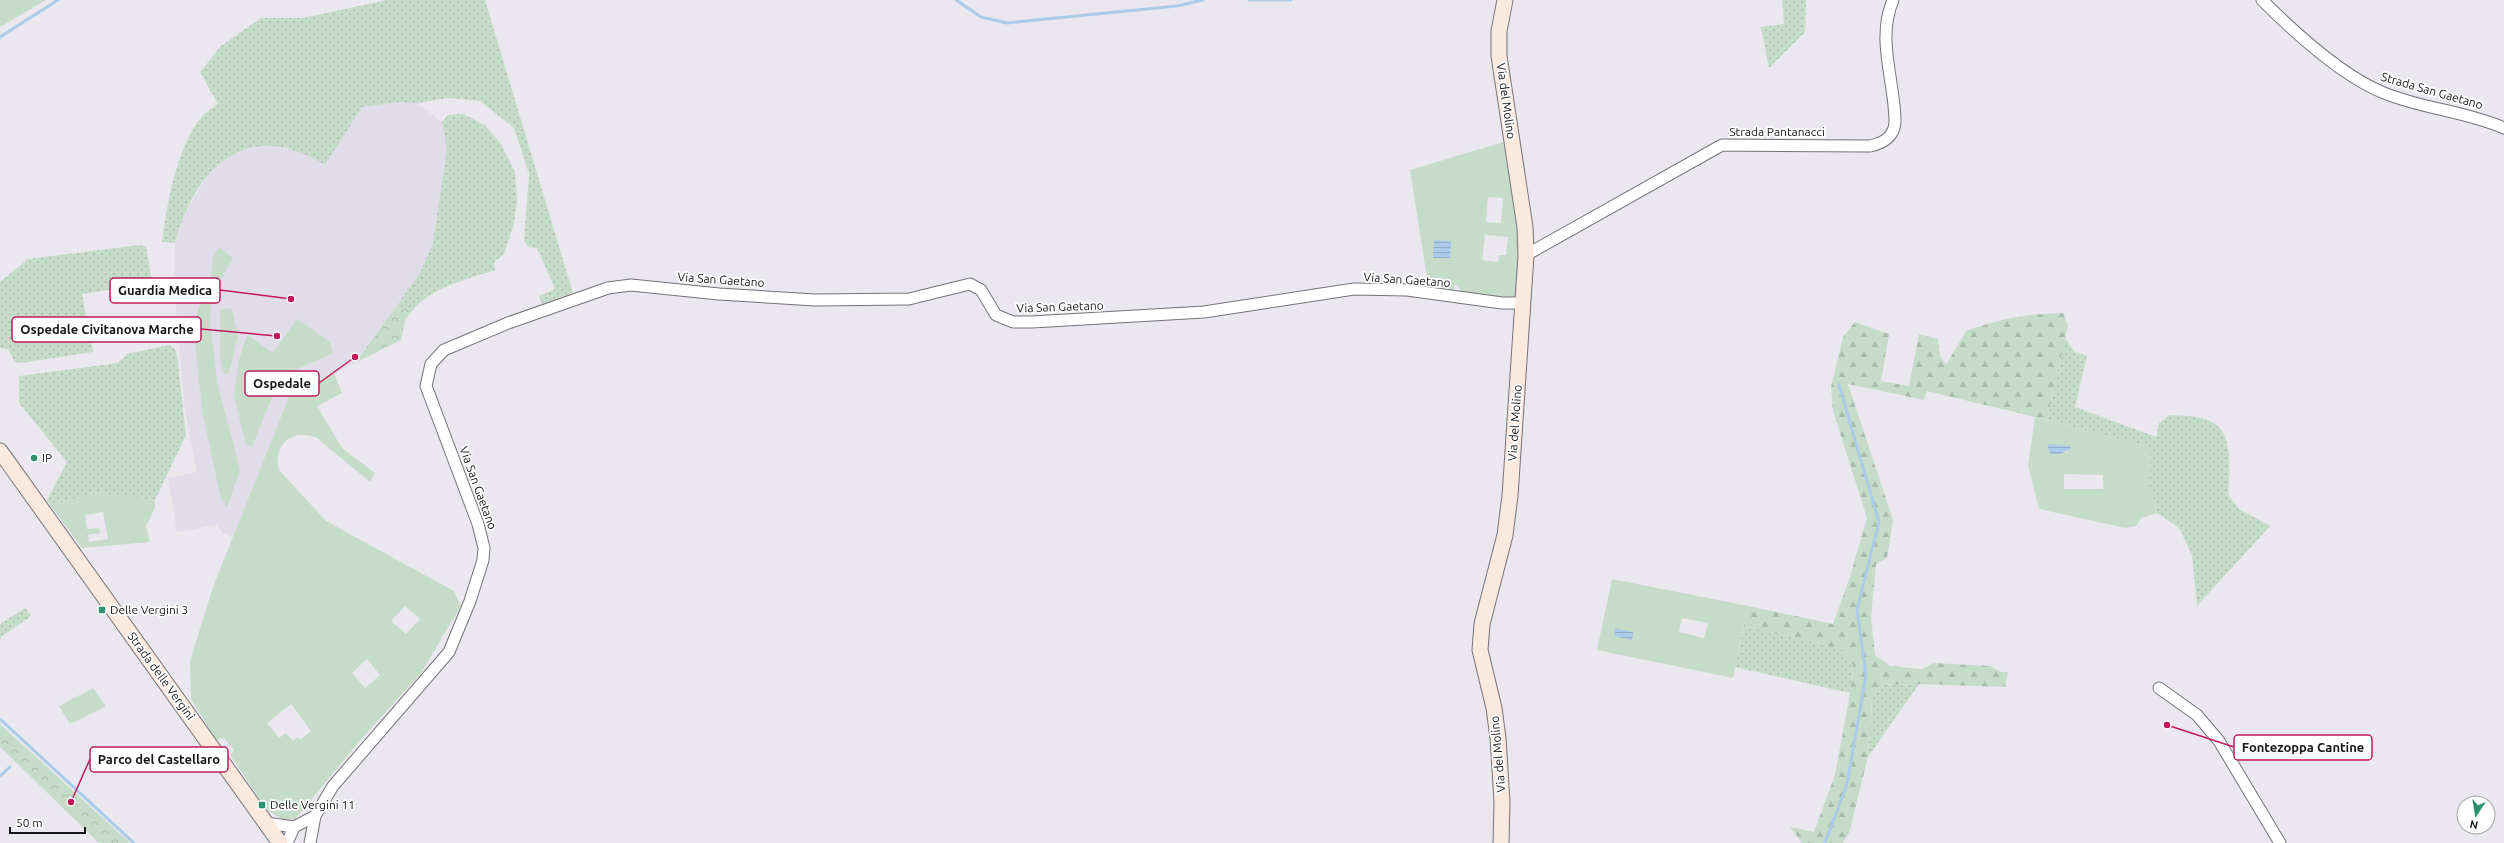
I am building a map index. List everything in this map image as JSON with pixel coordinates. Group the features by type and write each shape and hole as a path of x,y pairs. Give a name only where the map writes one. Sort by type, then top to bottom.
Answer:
{"street":[{"name":"Via del Molino","path":"1502,843 1502,802 1498,738 1494,708 1482,666 1480,645 1482,624 1505,535 1510,496 1526,255 1525,227 1499,56 1499,31 1505,0"},
{"name":"Strada Pantanacci","path":"1526,255 1722,145 1870,146 1887,140 1892,135 1895,122 1886,37 1887,22 1893,0"},
{"name":"Strada San Gaetano","path":"2262,0 2292,30 2370,87 2385,94 2476,117 2504,128"},
{"name":"Via San Gaetano","path":"309,843 315,816 333,786 449,652 461,629 483,560 484,548 478,524 426,386 431,364 444,350 508,323 608,288 631,285 719,294 838,300 917,299 953,287 970,284 981,290 996,315 1013,322 1204,312 1354,289 1388,289 1502,303 1522,303"},
{"name":"Strada delle Vergini","path":"0,451 280,843"},
{"path":"2159,688 2197,715 2219,741 2280,843"},
{"path":"266,823 294,827 315,816"},
{"path":"286,843 294,827"}],"shaded area":[{"path":"401,102 417,103 442,122 447,149 433,243 420,273 355,363 291,392 233,537 223,534 217,525 177,532 168,478 197,472 185,412 174,288 175,243 182,218 206,178 219,163 235,153 255,146 278,146 304,152 325,165 362,107"}],"green space":[{"path":"0,0 46,0 0,27"},
{"path":"387,0 485,0 573,293 542,304 539,296 555,289 537,248 528,247 524,240 529,174 514,128 480,101 449,98 417,103 401,102 362,107 325,165 297,151 272,146 249,148 229,157 211,172 196,192 184,216 175,243 162,242 170,193 186,142 203,115 218,104 200,72 221,46 261,18 303,18"},
{"path":"1782,0 1806,0 1805,32 1769,68 1761,27 1784,24"},
{"path":"463,114 485,125 501,144 515,172 517,200 514,224 504,254 494,262 495,270 440,290 430,295 413,310 395,308 420,273 433,243 447,149 442,122 448,115"},
{"path":"1507,141 1520,220 1521,240 1519,279 1514,298 1510,300 1460,292 1459,286 1454,285 1454,294 1429,291 1410,170","holes":["1488,197 1503,198 1501,223 1486,222","1485,235 1508,237 1506,255 1499,255 1498,262 1482,260"]},
{"path":"140,245 146,247 152,283 82,294 93,352 21,363 15,362 8,349 0,348 0,282 28,259"},
{"path":"219,248 233,258 212,295 210,321 217,382 240,470 227,507 221,499 202,410 194,332 198,310 211,277 213,257"},
{"path":"231,308 238,335 229,373 224,374 220,360 220,310"},
{"path":"395,308 413,310 405,320 401,340 355,363"},
{"path":"2063,313 2068,325 2047,420 1927,391 1924,400 1848,384 1893,520 1887,558 1876,564 1871,617 1875,655 1890,666 1922,669 1934,663 1990,666 2002,672 2008,672 2005,687 1919,684 1878,685 1872,700 1868,757 1849,833 1843,843 1802,843 1790,827 1814,832 1835,775 1850,693 1853,665 1842,649 1744,626 1748,606 1833,624 1849,580 1867,518 1833,411 1831,387 1843,337 1855,322 1889,334 1881,381 1909,386 1919,334 1938,339 1940,356 1946,365 1966,331 2014,318 2037,314"},
{"path":"297,319 330,342 333,353 280,377 252,447 246,445 234,396 239,360 247,335 273,353"},
{"path":"2065,338 2075,352 2087,356 2075,407 2156,437 2159,423 2170,415 2199,417 2215,424 2225,437 2228,447 2228,494 2239,509 2270,526 2197,606 2192,555 2179,528 2157,513 2149,485 2150,447 2047,420"},
{"path":"169,345 175,349 177,355 186,435 155,500 97,493 50,505 47,500 67,462 19,403 19,376 118,363 127,354"},
{"path":"334,374 342,393 317,406 342,448 375,473 370,482 317,438 308,435 300,435 286,440 279,453 279,470 326,521 454,591 461,606 421,673 363,737 295,819 283,820 267,810 230,755 234,750 224,738 216,740 191,699 190,661 213,587 291,392","holes":["405,606 420,619 406,634 391,621","367,659 380,675 365,688 352,673","291,704 311,731 300,740 298,737 293,741 286,733 279,738 267,723"]},
{"path":"2035,417 2150,447 2149,485 2157,513 2141,518 2136,526 2125,528 2039,509 2028,465","holes":["2047,445 2070,446 2067,452 2054,454","2064,474 2103,475 2103,489 2064,489"]},
{"path":"97,493 155,500 155,508 146,526 150,542 82,548 50,505","holes":["103,512 108,539 89,542 88,535 100,533 99,528 87,529 85,515"]},
{"path":"1612,579 1748,606 1733,678 1597,650","holes":["1682,618 1708,623 1704,638 1679,632"]},
{"path":"25,608 31,616 0,638 0,624"},
{"path":"1744,626 1842,649 1853,665 1850,693 1735,667"},
{"path":"1919,684 1868,757 1872,700 1878,685"},
{"path":"93,688 106,706 70,724 59,706"},
{"path":"0,724 130,843 99,843 0,747"}],"water":[{"path":"1434,240 1451,241 1450,258 1433,258"},
{"path":"2047,444 2070,446 2071,449 2060,454 2050,454"},
{"path":"1615,628 1633,632 1632,640 1614,636"}],"waterway":[{"path":"0,37 58,0"},
{"path":"956,0 981,17 1007,23 1177,6 1203,0"},
{"path":"1249,0 1291,0"},
{"path":"1825,843 1847,784 1866,675 1857,609 1879,522 1839,385"},
{"path":"0,719 134,843"},
{"path":"0,776 10,767"}],"place":[{"name":"Guardia Medica","path":"291,299"},
{"name":"Ospedale Civitanova Marche","path":"277,336"},
{"name":"Ospedale","path":"355,357"},
{"name":"IP","path":"34,458"},
{"name":"Delle Vergini 3","path":"102,610"},
{"name":"Fontezoppa Cantine","path":"2167,725"},
{"name":"Parco del Castellaro","path":"71,802"},
{"name":"Delle Vergini 11","path":"262,805"}]}
